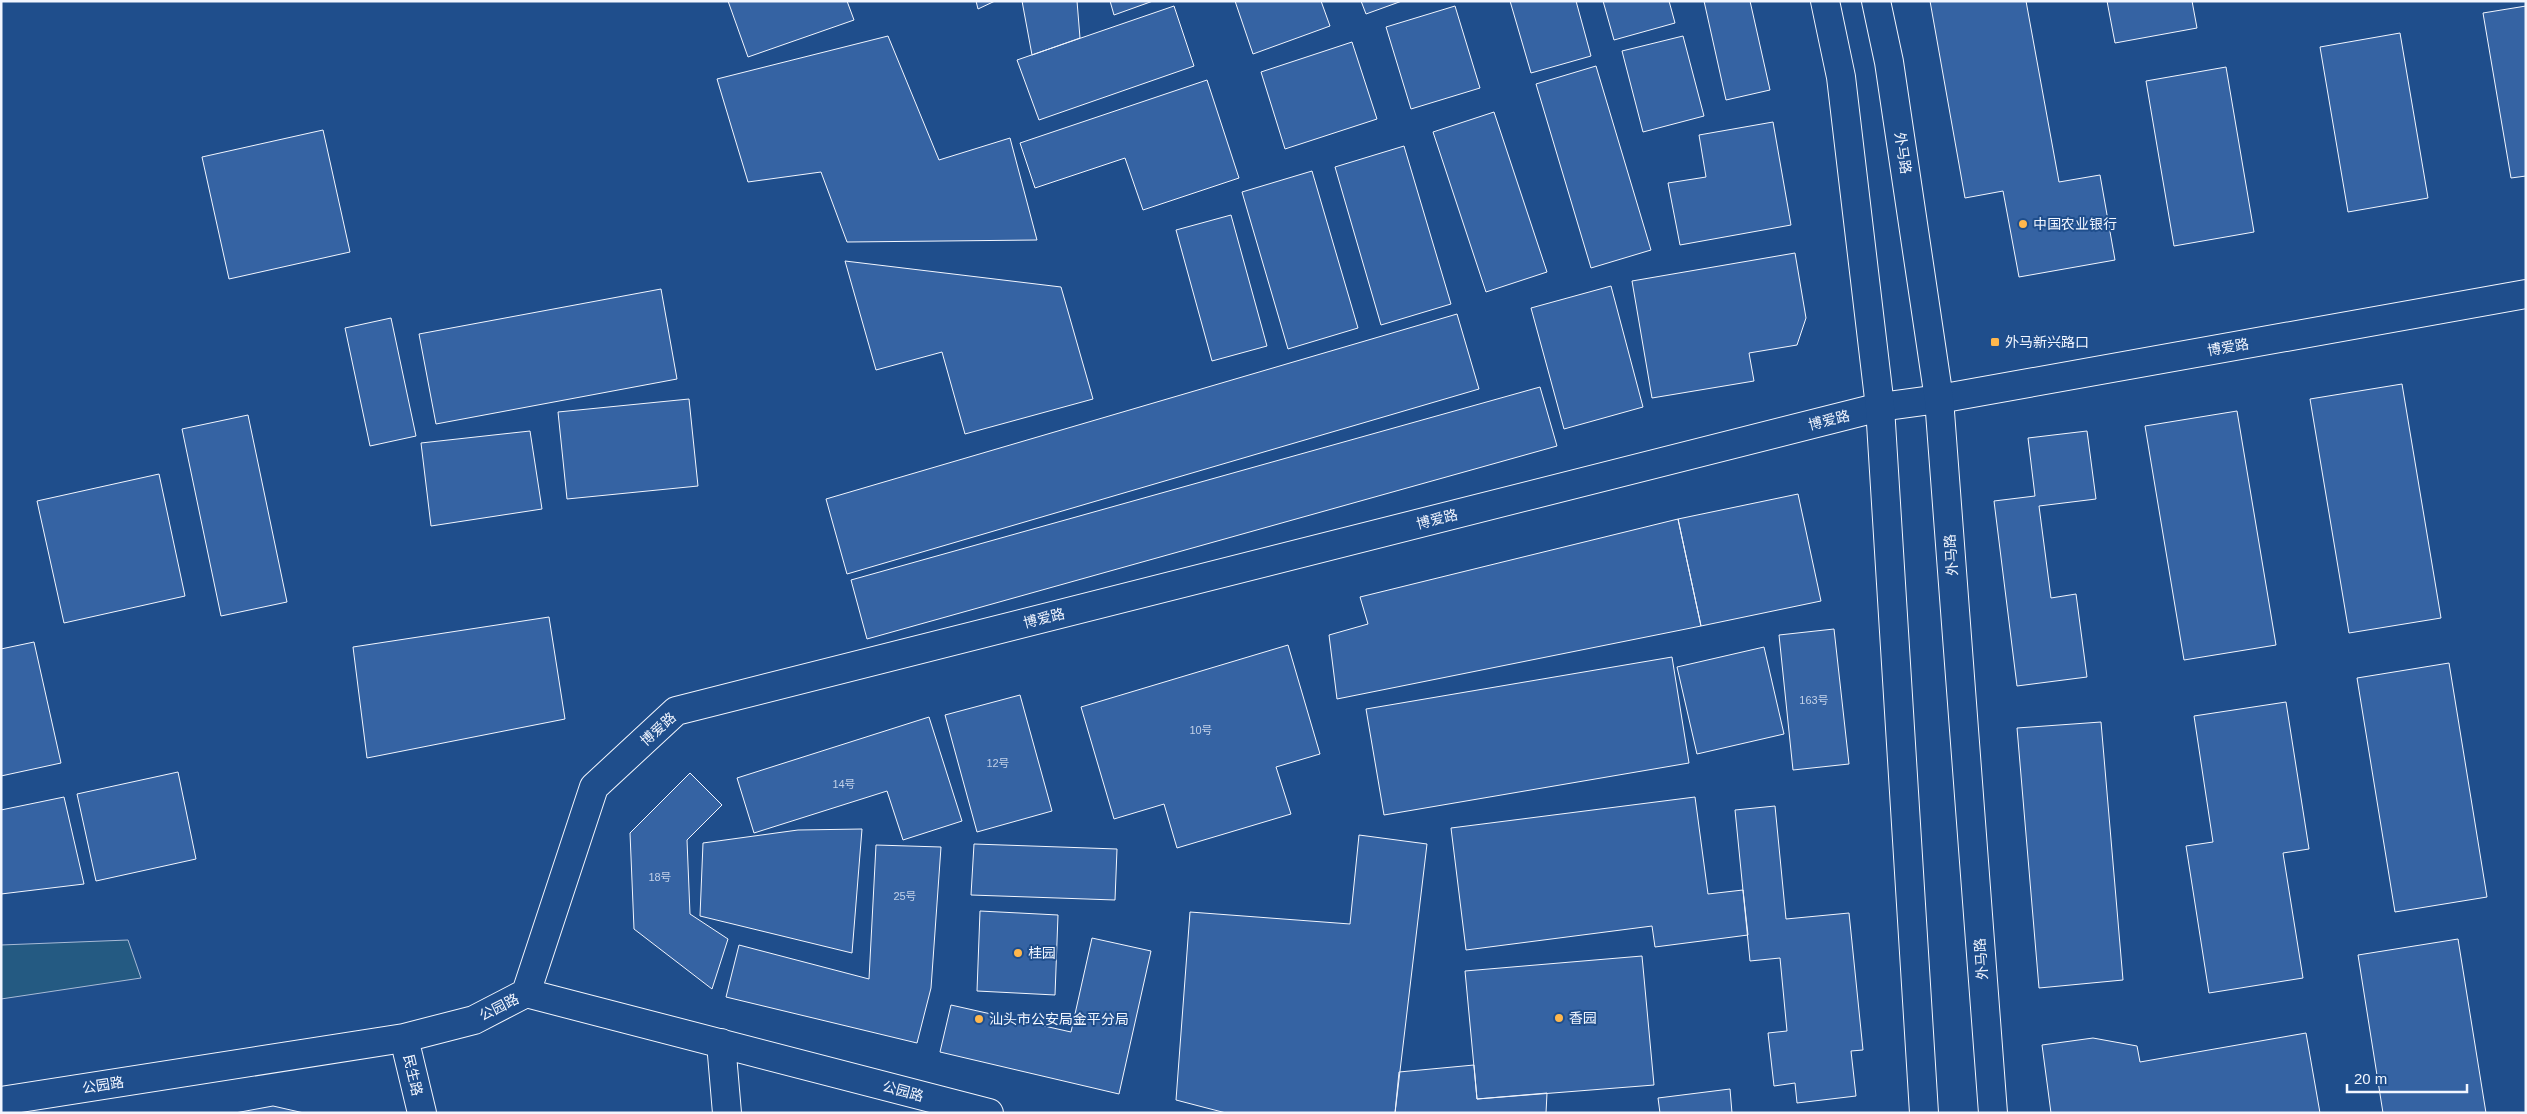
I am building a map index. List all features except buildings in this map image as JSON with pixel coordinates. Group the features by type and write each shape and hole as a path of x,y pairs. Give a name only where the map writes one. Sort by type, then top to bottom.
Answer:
{"street":[{"path":"1825,1 1841,77 1880,407 1924,1113"},
{"name":"外马路","path":"1876,1 1889,62 1939,399 1993,1113"},
{"name":"博爱路","path":"526,993 594,788 676,711 1880,407 1939,399 2526,294"},
{"name":"公园路","path":"1,1101 72,1101 404,1038 474,1020 526,993 989,1113"},
{"name":"民生路","path":"404,1038 422,1113"},
{"path":"721,1043 727,1113"}],"shaded area":[{"path":"128,940 141,978 1,999 1,945"}],"place":[{"name":"中国农业银行","path":"2023,224"},
{"name":"外马新兴路口","path":"1995,342"},
{"name":"桂园","path":"1018,953"},
{"name":"香园","path":"1559,1018"},
{"name":"汕头市公安局金平分局","path":"979,1019"}]}
